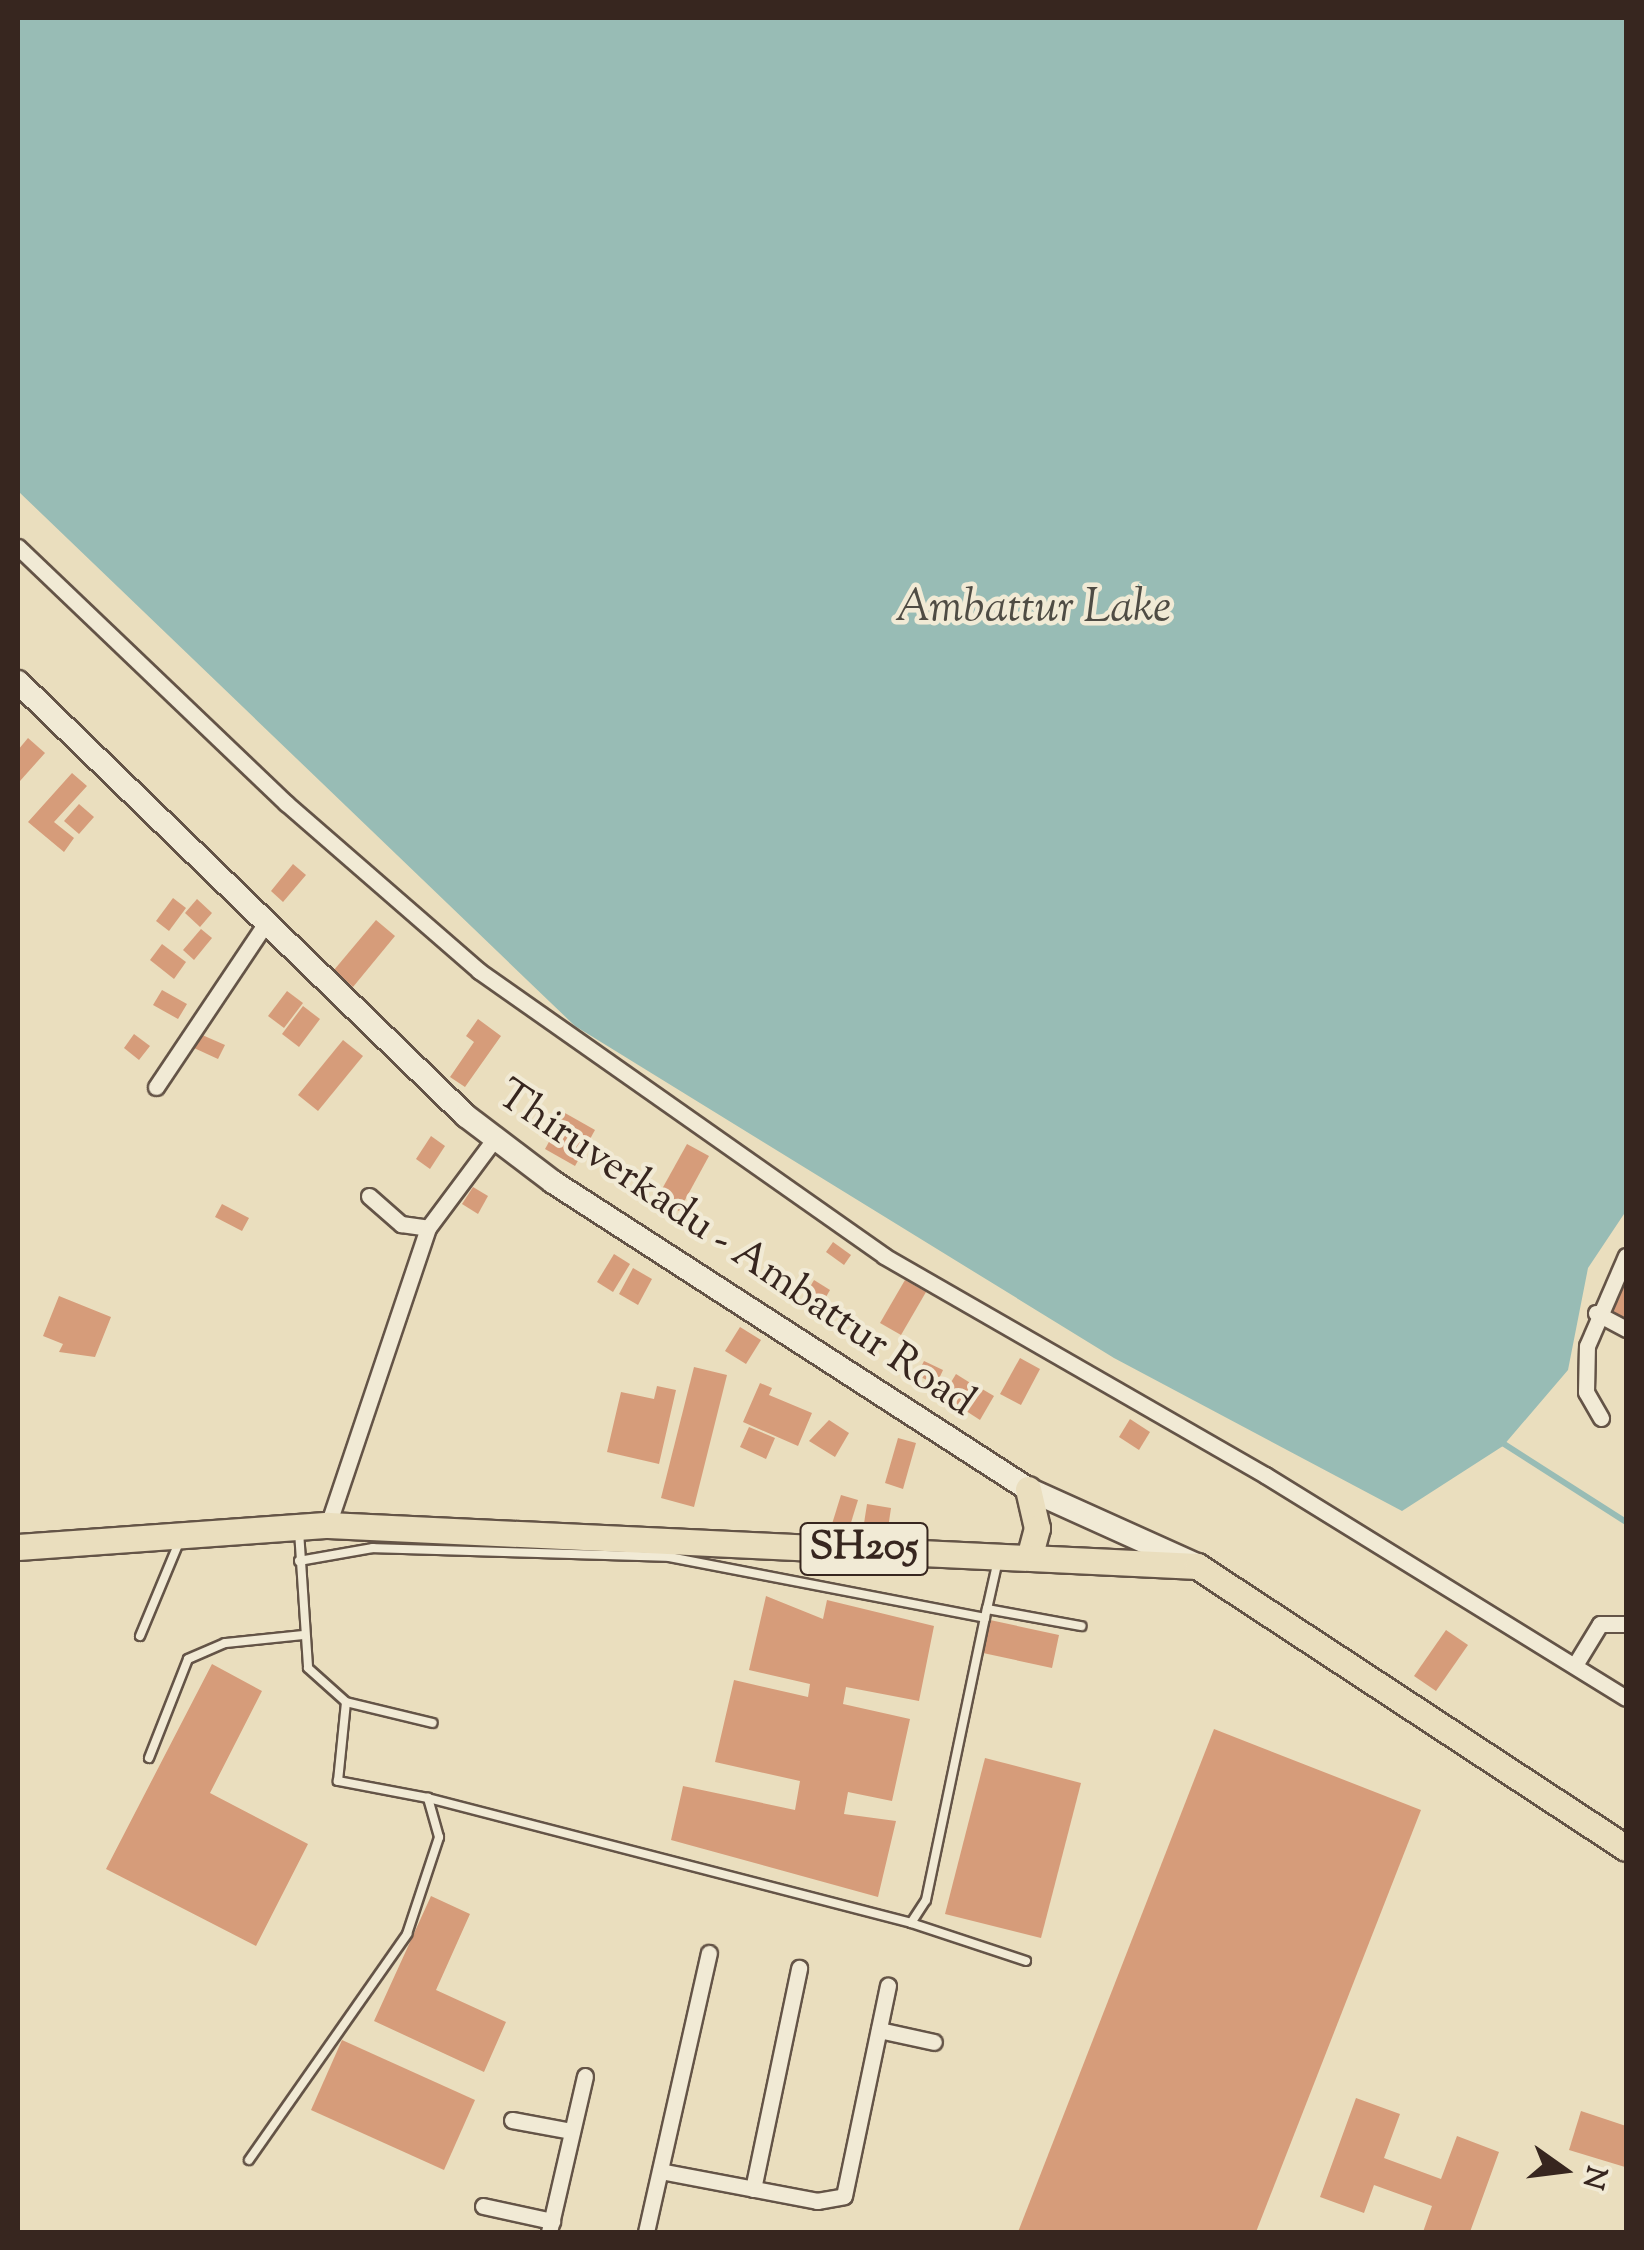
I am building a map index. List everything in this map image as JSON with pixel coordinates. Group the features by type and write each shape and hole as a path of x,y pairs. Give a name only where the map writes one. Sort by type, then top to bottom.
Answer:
{"main road":[{"name":"Thiruverkadu - Ambattur Road","path":"18,682 495,1138 1028,1489 1198,1566"},
{"path":"1028,1489 1037,1528 1029,1557"},
{"name":"SH205","path":"18,1547 328,1525 1198,1566"},
{"path":"1198,1566 1626,1848"}],"street":[{"path":"18,548 286,804 494,982 884,1256 1626,1698"},
{"path":"156,1087 267,921"},
{"path":"328,1525 428,1228 495,1138"},
{"path":"369,1196 401,1224 428,1228"},
{"path":"1601,1418 1586,1392 1596,1313 1626,1256"},
{"path":"1596,1313 1626,1328"},
{"path":"1575,1666 1600,1624 1626,1624"},
{"path":"646,2232 709,1953"},
{"path":"753,2189 799,1968"},
{"path":"660,2171 817,2201 844,2196 888,1986"},
{"path":"879,2030 934,2042"},
{"path":"482,2206 550,2227 585,2076"},
{"path":"512,2120 572,2131"}],"lane":[{"path":"299,1527 302,1634 308,1668 346,1702 433,1723"},
{"path":"140,1636 182,1535"},
{"path":"298,1561 373,1548 669,1556 986,1613 1081,1626"},
{"path":"911,1923 926,1900 999,1556"},
{"path":"149,1758 188,1658 214,1645 302,1634"},
{"path":"346,1702 334,1762 338,1781 428,1798 911,1923 1026,1961"},
{"path":"250,2160 407,1934 439,1837 428,1798"}],"water":[{"name":"Ambattur Lake","path":"18,18 1626,18 1626,1211 1588,1268 1568,1370 1503,1446 1402,1511 1114,1358 575,1026 18,491"}],"building":[{"path":"28,738 45,753 20,781 18,750"},
{"path":"72,773 87,786 54,822 74,838 64,852 28,822"},
{"path":"79,804 94,817 79,834 64,821"},
{"path":"293,864 306,875 283,902 271,891"},
{"path":"173,898 186,908 169,931 156,921"},
{"path":"197,899 212,913 200,927 185,913"},
{"path":"376,920 395,936 353,987 334,970"},
{"path":"201,929 212,938 194,960 183,950"},
{"path":"162,944 186,962 174,979 150,960"},
{"path":"162,990 187,1004 178,1019 153,1005"},
{"path":"287,991 303,1003 284,1028 268,1016"},
{"path":"303,1006 320,1019 299,1047 282,1034"},
{"path":"478,1019 501,1036 465,1087 450,1077 474,1042 466,1036"},
{"path":"134,1034 150,1046 139,1060 124,1048"},
{"path":"200,1034 225,1045 218,1059 194,1048"},
{"path":"343,1040 363,1056 318,1111 298,1095"},
{"path":"565,1113 595,1130 575,1166 545,1149"},
{"path":"431,1136 445,1146 430,1169 416,1159"},
{"path":"687,1144 709,1156 679,1211 657,1198"},
{"path":"473,1187 488,1196 478,1214 462,1204"},
{"path":"222,1204 249,1218 242,1231 215,1217"},
{"path":"833,1242 851,1255 844,1265 826,1252"},
{"path":"614,1254 630,1264 613,1292 597,1282"},
{"path":"633,1268 652,1279 638,1305 619,1294"},
{"path":"814,1280 830,1290 819,1309 803,1299"},
{"path":"905,1280 926,1292 901,1335 880,1323"},
{"path":"1626,1282 1626,1319 1610,1310"},
{"path":"59,1296 111,1317 95,1357 59,1352 63,1344 43,1336"},
{"path":"740,1327 761,1340 746,1364 725,1351"},
{"path":"1020,1358 1040,1369 1021,1405 1000,1394"},
{"path":"924,1361 943,1370 936,1385 917,1375"},
{"path":"694,1367 727,1375 694,1507 661,1498"},
{"path":"956,1374 972,1384 959,1407 942,1397"},
{"path":"760,1383 772,1388 769,1395 812,1413 798,1446 743,1422"},
{"path":"657,1386 676,1390 659,1464 607,1452 621,1392 654,1399"},
{"path":"977,1386 994,1396 980,1420 963,1409"},
{"path":"1130,1419 1150,1432 1139,1450 1119,1437"},
{"path":"829,1420 849,1433 835,1457 809,1441"},
{"path":"749,1427 775,1438 766,1459 740,1447"},
{"path":"898,1438 916,1443 903,1489 885,1483"},
{"path":"841,1495 858,1500 849,1529 832,1524"},
{"path":"867,1504 891,1508 887,1535 863,1530"},
{"path":"766,1596 823,1619 827,1600 934,1626 919,1701 846,1687 843,1704 910,1719 892,1801 848,1792 844,1814 896,1821 878,1897 671,1840 683,1786 795,1810 800,1781 715,1762 734,1680 808,1697 810,1684 749,1670"},
{"path":"990,1620 1059,1635 1052,1668 983,1653"},
{"path":"1446,1630 1468,1645 1436,1691 1414,1676"},
{"path":"212,1664 262,1691 210,1793 308,1844 256,1946 106,1869"},
{"path":"1214,1729 1421,1810 1256,2232 1018,2232"},
{"path":"985,1758 1081,1783 1041,1938 945,1914"},
{"path":"431,1896 470,1914 436,1990 506,2022 484,2072 374,2021"},
{"path":"342,2040 475,2100 444,2170 311,2110"},
{"path":"1356,2098 1400,2114 1384,2158 1441,2179 1457,2136 1499,2152 1470,2232 1423,2232 1432,2206 1374,2185 1364,2213 1320,2197"},
{"path":"1581,2111 1626,2126 1625,2167 1569,2150"}],"waterway":[{"path":"1501,1442 1626,1522"}]}
